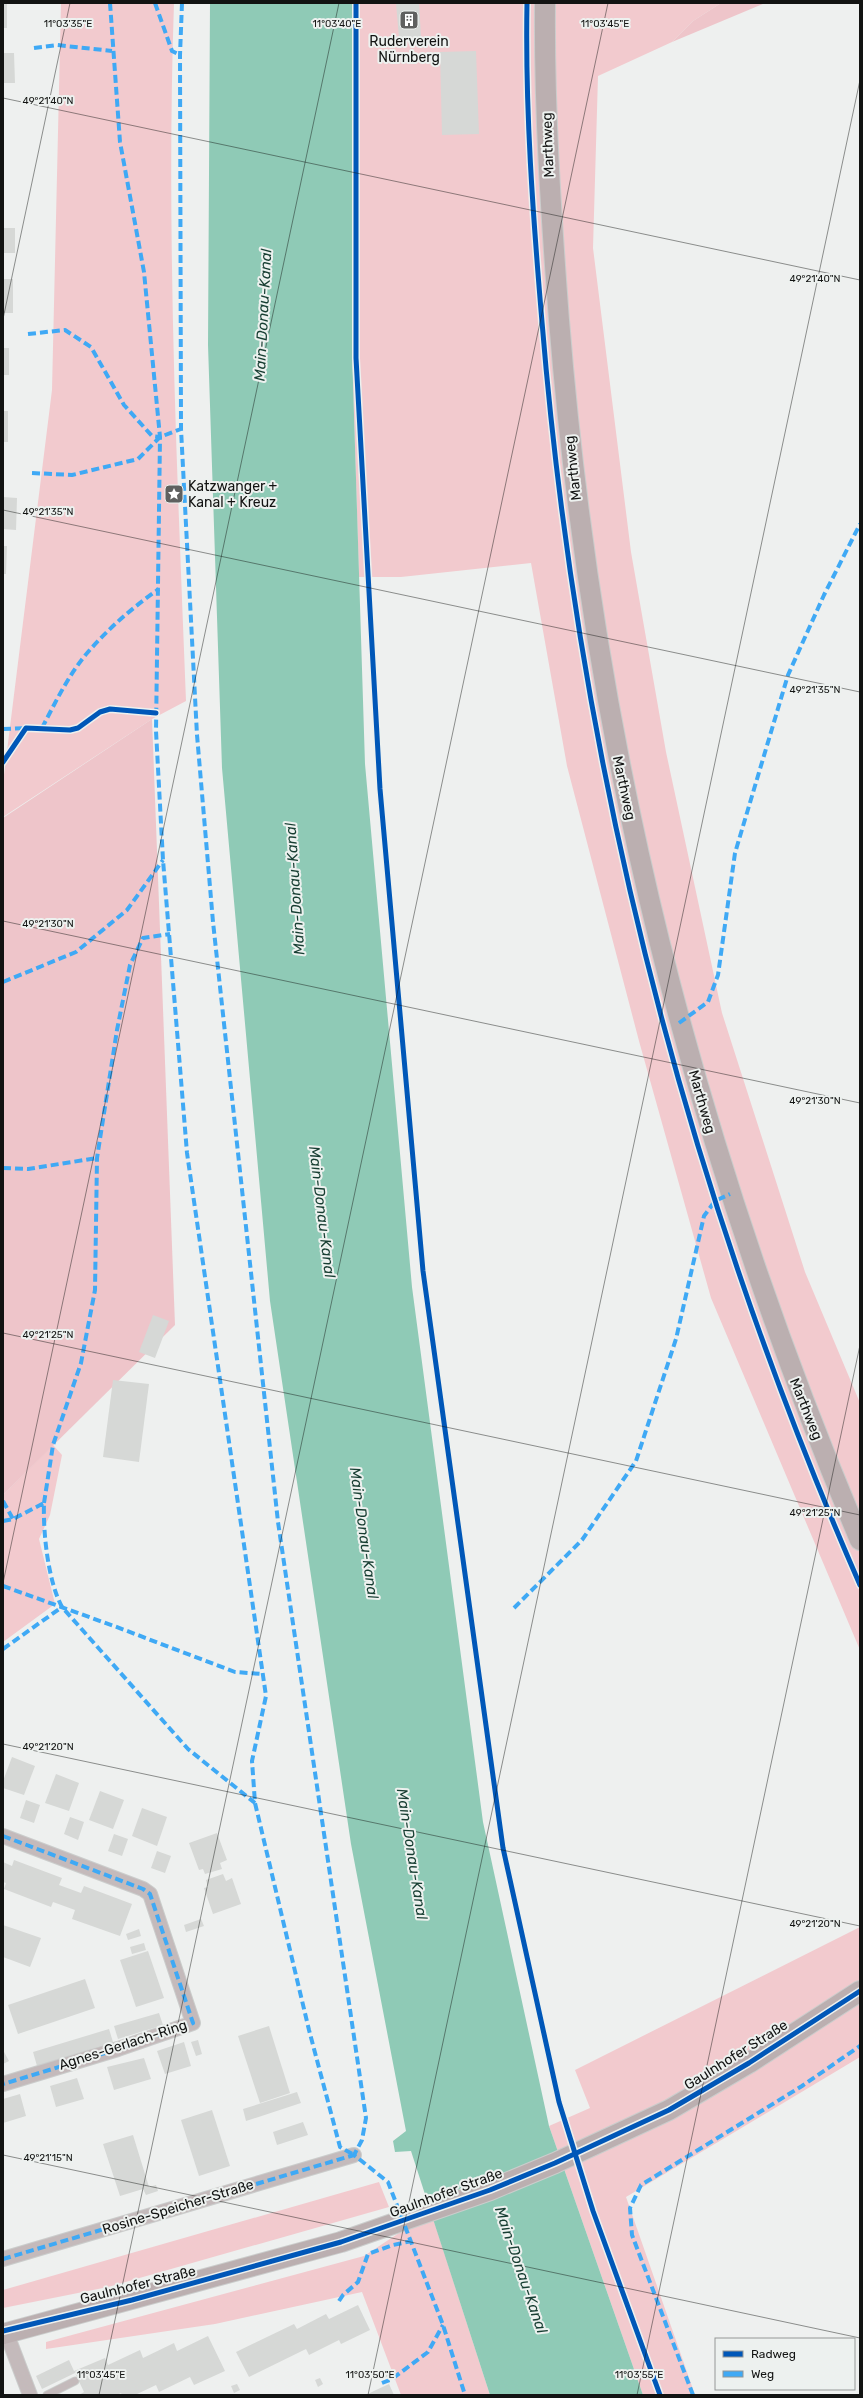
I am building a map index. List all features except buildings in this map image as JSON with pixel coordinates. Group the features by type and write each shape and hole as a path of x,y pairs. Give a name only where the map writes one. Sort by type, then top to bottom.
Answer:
{"main road":[{"name":"Marthweg","path":"545,3 550,207 565,397 588,580 616,746 657,935 711,1133 779,1337 860,1540"},
{"name":"Gaulnhofer Straße","path":"4,2332 183,2286 341,2242 490,2190 617,2136 669,2110 718,2082 860,1991"}],"street":[{"name":"Agnes-Gerlach-Ring","path":"3,1836 143,1889 150,1894 193,2023 118,2050 3,2084"},
{"name":"Rosine-Speicher-Straße","path":"3,2259 354,2155"},
{"path":"4,2332 30,2395"}],"lane":[{"path":"47,2395 75,2381"}],"shaded area":[{"path":"61,3 174,3 171,177 172,264 176,439 186,701 152,719 3,817 3,783 52,390"},
{"path":"353,3 721,3 693,21 672,42 598,76 593,248 631,552 666,752 722,1013 805,1272 860,1403 860,1650 711,1298 639,1041 567,766 531,563 401,577 359,577 352,351"},
{"path":"721,3 765,3 672,42 693,21"},
{"path":"152,719 175,1325 3,1495 3,818"},
{"path":"53,1445 62,1455 50,1515 39,1539 55,1604 3,1642 3,1495"},
{"path":"860,1927 860,2057 626,2197 695,2395 643,2395 549,2126 590,2108 575,2070"},
{"path":"379,2182 389,2207 108,2287 3,2308 3,2290"},
{"path":"431,2212 490,2395 401,2395 362,2292 215,2324 46,2349 46,2342 364,2256"}],"water":[{"name":"Main-Donau-Kanal","path":"210,3 353,3 352,351 365,764 412,1287 483,1822 549,2126 643,2395 490,2395 411,2151 395,2152 393,2141 406,2131 351,1844 270,1301 222,768 208,345"}],"marked path":[{"path":"110,3 120,142 144,272 160,437 156,731 163,860 187,1153 266,1696 252,1761 255,1803 309,2030 340,2147 354,2155"},
{"path":"155,3 172,51 180,55"},
{"path":"182,3 180,55 181,429 197,735 213,922 278,1522 366,2118 362,2140 354,2155 388,2182 443,2325 465,2395"},
{"path":"34,48 57,45 112,51"},
{"path":"28,334 65,330 91,347 124,405 152,436 160,437"},
{"path":"32,473 72,475 138,459 160,437 181,429"},
{"path":"679,1023 708,1002 718,975 735,853 788,675 824,595 860,524"},
{"path":"42,728 69,679 88,652 122,618 159,589"},
{"path":"3,729 26,728"},
{"path":"3,982 76,952 127,910 163,860"},
{"path":"44,1503 53,1445 81,1363 95,1290 97,1158 117,1030 130,965 143,938 170,934"},
{"path":"3,1168 28,1169 97,1158"},
{"path":"514,1608 582,1540 636,1461 676,1339 704,1216 715,1201 730,1194"},
{"path":"3,1501 13,1519"},
{"path":"3,1521 13,1519 44,1503 44,1528 47,1556 53,1584 62,1607 188,1749 255,1803"},
{"path":"3,1586 235,1672 262,1674"},
{"path":"3,1649 62,1607"},
{"path":"3,1836 143,1889 150,1894 193,2023 118,2049 3,2084"},
{"path":"693,2395 632,2235 630,2208 641,2185 802,2086 860,2046"},
{"path":"3,2259 354,2155"},
{"path":"339,2301 343,2295 358,2282 368,2254 393,2245 412,2241"},
{"path":"382,2383 392,2379 428,2352 443,2325"}],"cycle path":[{"path":"356,3 356,358 380,789 423,1271 503,1848 559,2102 593,2211 660,2395"},
{"path":"527,3 528,123 533,202 542,322 559,486 582,648 612,808 648,967 691,1123 741,1279 797,1432 860,1585"},
{"path":"3,762 26,728 70,730 78,728 100,712 110,709 156,713"},
{"path":"3,2331 132,2300 341,2242 490,2190 555,2163 669,2110 749,2063 860,1991"}],"place":[{"name":"Ruderverein Nürnberg","path":"409,20"},
{"name":"Katzwanger + Kanal + Kreuz","path":"174,494"}]}
